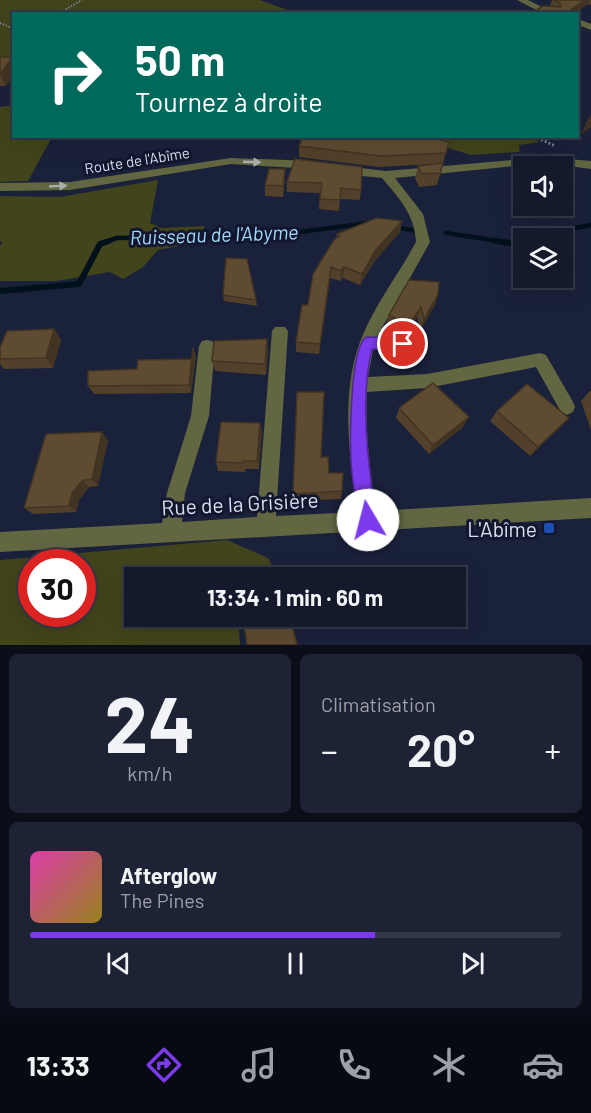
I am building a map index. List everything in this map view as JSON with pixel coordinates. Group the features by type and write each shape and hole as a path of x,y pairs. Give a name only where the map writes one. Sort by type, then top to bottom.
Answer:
{"street":[{"path":"520,0 546,12"},
{"path":"536,12 541,10"},
{"name":"Route de l'Abîme","path":"0,187 70,186 231,161 294,163 386,175 546,160 591,165"},
{"path":"368,520 359,460 361,365 367,343 423,242 424,229 415,210 386,175"},
{"path":"266,525 280,331"},
{"path":"367,343 403,344"},
{"path":"171,531 176,493 200,416 207,346"},
{"path":"360,385 427,381 540,360 567,407"},
{"name":"Rue de la Grisière","path":"0,542 591,508"}],"path":[{"path":"61,12 82,0"}],"green space":[{"path":"0,0 260,0 293,12 12,12 12,60 0,60"},
{"path":"12,105 12,138 51,138 28,181 0,182 0,107"},
{"path":"416,138 532,138 540,142 519,145 520,152 471,155"},
{"path":"158,180 150,223 161,228 205,226 195,243 158,250 143,267 123,279 110,272 56,281 0,281 0,245 3,243 0,241 0,196 60,197"},
{"path":"227,540 268,558 273,567 124,567 124,627 248,627 239,630 240,645 0,645 0,560 18,558 18,627 96,627 96,552"}],"building":[{"path":"553,0 585,0 568,12 533,12 543,6 561,7 560,3"},
{"path":"0,57 12,57 12,58 0,74"},
{"path":"302,138 431,138 449,142 446,153 381,156 299,146"},
{"path":"295,159 362,167 361,190 341,188 340,200 320,199 322,183 287,182"},
{"path":"443,163 440,173 422,174 418,166"},
{"path":"269,169 285,169 283,186 265,185"},
{"path":"377,218 402,221 375,251 362,274 344,267 341,271 331,267 320,344 296,342 302,305 308,305 313,274 334,240 340,236 337,234"},
{"path":"226,258 247,259 256,300 223,295"},
{"path":"409,280 439,282 438,294 424,319 421,307 408,326 389,315"},
{"path":"54,329 46,358 0,359 0,348 7,331"},
{"path":"267,339 265,364 212,361 214,341"},
{"path":"192,359 189,385 88,386 88,371 137,369 138,360"},
{"path":"433,383 469,417 433,445 399,408"},
{"path":"527,384 569,418 538,447 497,411"},
{"path":"297,392 324,392 321,457 328,457 329,473 343,473 342,491 293,494"},
{"path":"221,422 260,423 257,461 216,462"},
{"path":"102,432 92,480 83,480 72,493 69,506 24,508 46,434"},
{"path":"244,627 293,627 297,645 247,645"}],"waterway":[{"name":"Ruisseau de l'Abyme","path":"105,242 117,238 268,236 369,223"},
{"name":"Ruisseau de l'Abyme","path":"573,228 591,225"},
{"name":"Ruisseau de l'Abyme","path":"394,227 417,231"},
{"name":"Ruisseau de l'Abyme","path":"446,233 505,242"},
{"name":"Ruisseau de l'Abyme","path":"0,291 79,284 100,244 109,241"},
{"name":"Ruisseau de l'Abyme","path":"496,241 513,243"}],"place":[{"name":"L'Abîme","path":"549,528"}],"route":[{"path":"368,520 359,460 361,365 367,343 403,344"}]}
